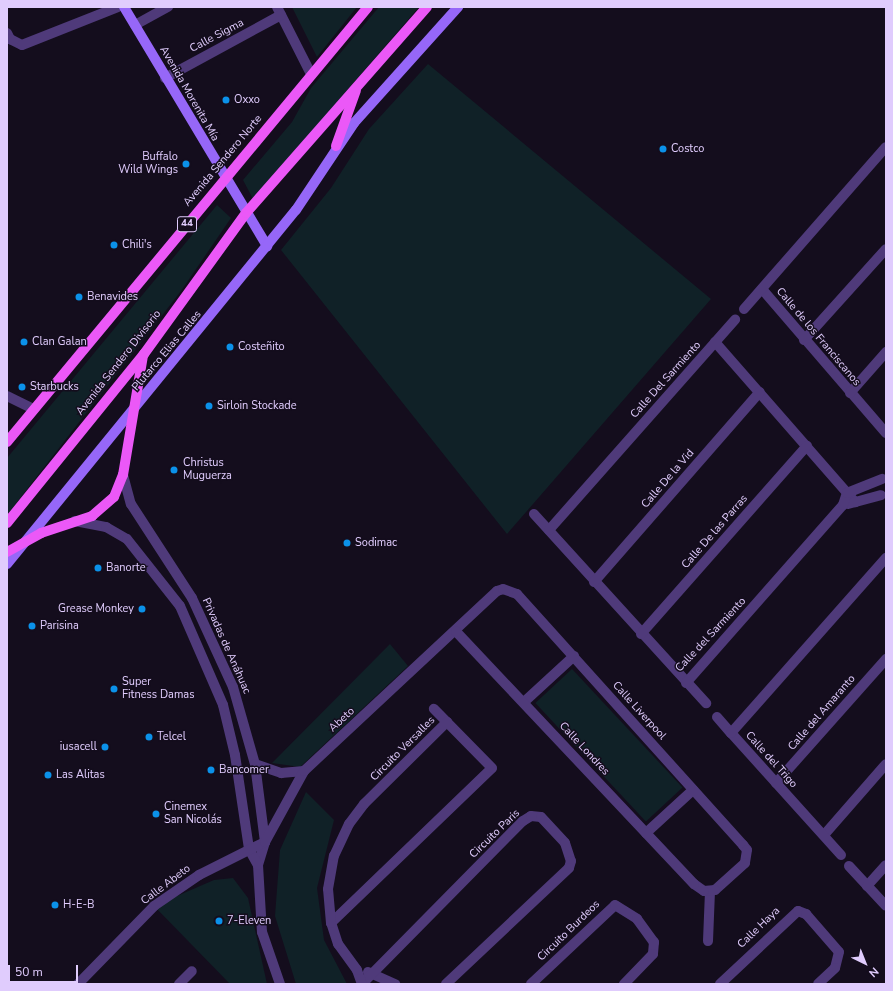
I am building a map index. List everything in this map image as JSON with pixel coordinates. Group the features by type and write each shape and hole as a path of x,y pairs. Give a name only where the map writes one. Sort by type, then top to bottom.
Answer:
{"main road":[{"name":"Avenida Sendero Norte","path":"7,442 224,178 368,7"},
{"path":"246,213 358,83 428,7"},
{"path":"336,146 358,83"},
{"name":"Avenida Sendero Divisorio","path":"7,523 144,354 246,213"},
{"path":"7,552 26,541 104,508 114,497 123,475 144,354"}],"street":[{"path":"7,33 10,39 22,45 118,7"},
{"name":"Avenida Morenita Mía","path":"124,7 224,178 267,246"},
{"path":"135,25 168,7"},
{"path":"336,146 458,7"},
{"path":"279,11 311,74"},
{"name":"Calle Sigma","path":"165,78 279,11"},
{"name":"Plutarco Elias Calles","path":"7,564 267,246 316,182 336,146"},
{"name":"Calle de los Franciscanos","path":"886,147 762,289 804,340 886,433"},
{"path":"804,340 886,249"},
{"path":"744,308 762,289"},
{"path":"715,342 735,320"},
{"name":"Calle Del Sarmiento","path":"549,530 715,342 847,492 854,502"},
{"path":"850,393 886,352"},
{"name":"Calle De la Vid","path":"594,582 760,392"},
{"path":"7,396 34,409"},
{"name":"Calle De las Parras","path":"641,634 807,446"},
{"name":"Privadas de Anáhuac","path":"123,475 125,489 141,522 192,598 233,687 255,764 265,842 258,865 262,932 280,984"},
{"path":"884,478 883,497 843,505 847,492 884,478"},
{"name":"Calle del Sarmiento","path":"534,514 686,683 843,505"},
{"name":"Privadas de Anáhuac","path":"75,521 106,527 126,539 180,606 223,705 236,755 249,849 258,865"},
{"name":"Calle del Trigo","path":"841,855 731,733 886,558"},
{"name":"Calle Liverpool","path":"456,631 497,591 506,589 517,594 743,845 747,855 745,863 710,891"},
{"path":"180,606 192,598"},
{"name":"Calle Londres","path":"456,631 694,884 710,891"},
{"name":"Abeto","path":"265,842 304,771 456,631"},
{"path":"524,702 574,656"},
{"name":"Calle del Amaranto","path":"776,783 886,659"},
{"path":"686,683 706,703"},
{"path":"434,709 447,722"},
{"path":"717,717 731,733"},
{"name":"Circuito Versalles","path":"447,722 491,765 491,770 330,923 329,875 334,856 349,824 364,804 447,722"},
{"path":"255,764 281,773 304,771"},
{"path":"824,835 886,764"},
{"path":"646,833 693,790"},
{"name":"Circuito Paris","path":"330,923 340,949 357,970 362,984 524,821 531,816 541,817 565,844 571,861 569,868 446,984"},
{"name":"Calle Abeto","path":"78,984 154,906 199,875 265,842"},
{"path":"867,886 886,865"},
{"path":"849,866 886,906"},
{"path":"708,940 710,891"},
{"name":"Circuito Burdeos","path":"531,984 615,905 637,919 654,942 653,954 624,984"},
{"name":"Calle Haya","path":"720,984 798,911 806,914 839,952 835,968 818,984"},
{"path":"357,970 373,972 394,984"},
{"path":"179,984 192,971"}],"shaded area":[{"path":"292,7 357,7 317,57"},
{"path":"379,7 419,7 253,199 243,180 292,122 311,88"},
{"path":"428,64 711,299 507,534 281,250 331,188 369,129"},
{"path":"217,205 231,218 181,291 7,515 7,458"},
{"path":"390,644 408,666 300,767 272,763"},
{"path":"572,669 682,787 646,822 535,703"},
{"path":"306,792 334,820 317,888 324,940 347,984 296,984 275,916 280,850"},
{"path":"233,878 248,898 267,984 230,984 154,906 214,880"}],"place":[{"name":"Oxxo","path":"226,100"},
{"name":"Costco","path":"663,149"},
{"name":"Buffalo Wild Wings","path":"186,164"},
{"name":"Chili's","path":"114,245"},
{"name":"Benavides","path":"79,297"},
{"name":"Clan Galan","path":"24,342"},
{"name":"Costeñito","path":"230,347"},
{"name":"Starbucks","path":"22,387"},
{"name":"Sirloin Stockade","path":"209,406"},
{"name":"Christus Muguerza","path":"174,470"},
{"name":"Sodimac","path":"347,543"},
{"name":"Banorte","path":"98,568"},
{"name":"Grease Monkey","path":"142,609"},
{"name":"Parisina","path":"32,626"},
{"name":"Super Fitness Damas","path":"114,689"},
{"name":"Telcel","path":"149,737"},
{"name":"iusacell","path":"105,747"},
{"name":"Bancomer","path":"211,770"},
{"name":"Las Alitas","path":"48,775"},
{"name":"Cinemex San Nicolás","path":"156,814"},
{"name":"H-E-B","path":"55,905"},
{"name":"7-Eleven","path":"219,921"}]}
